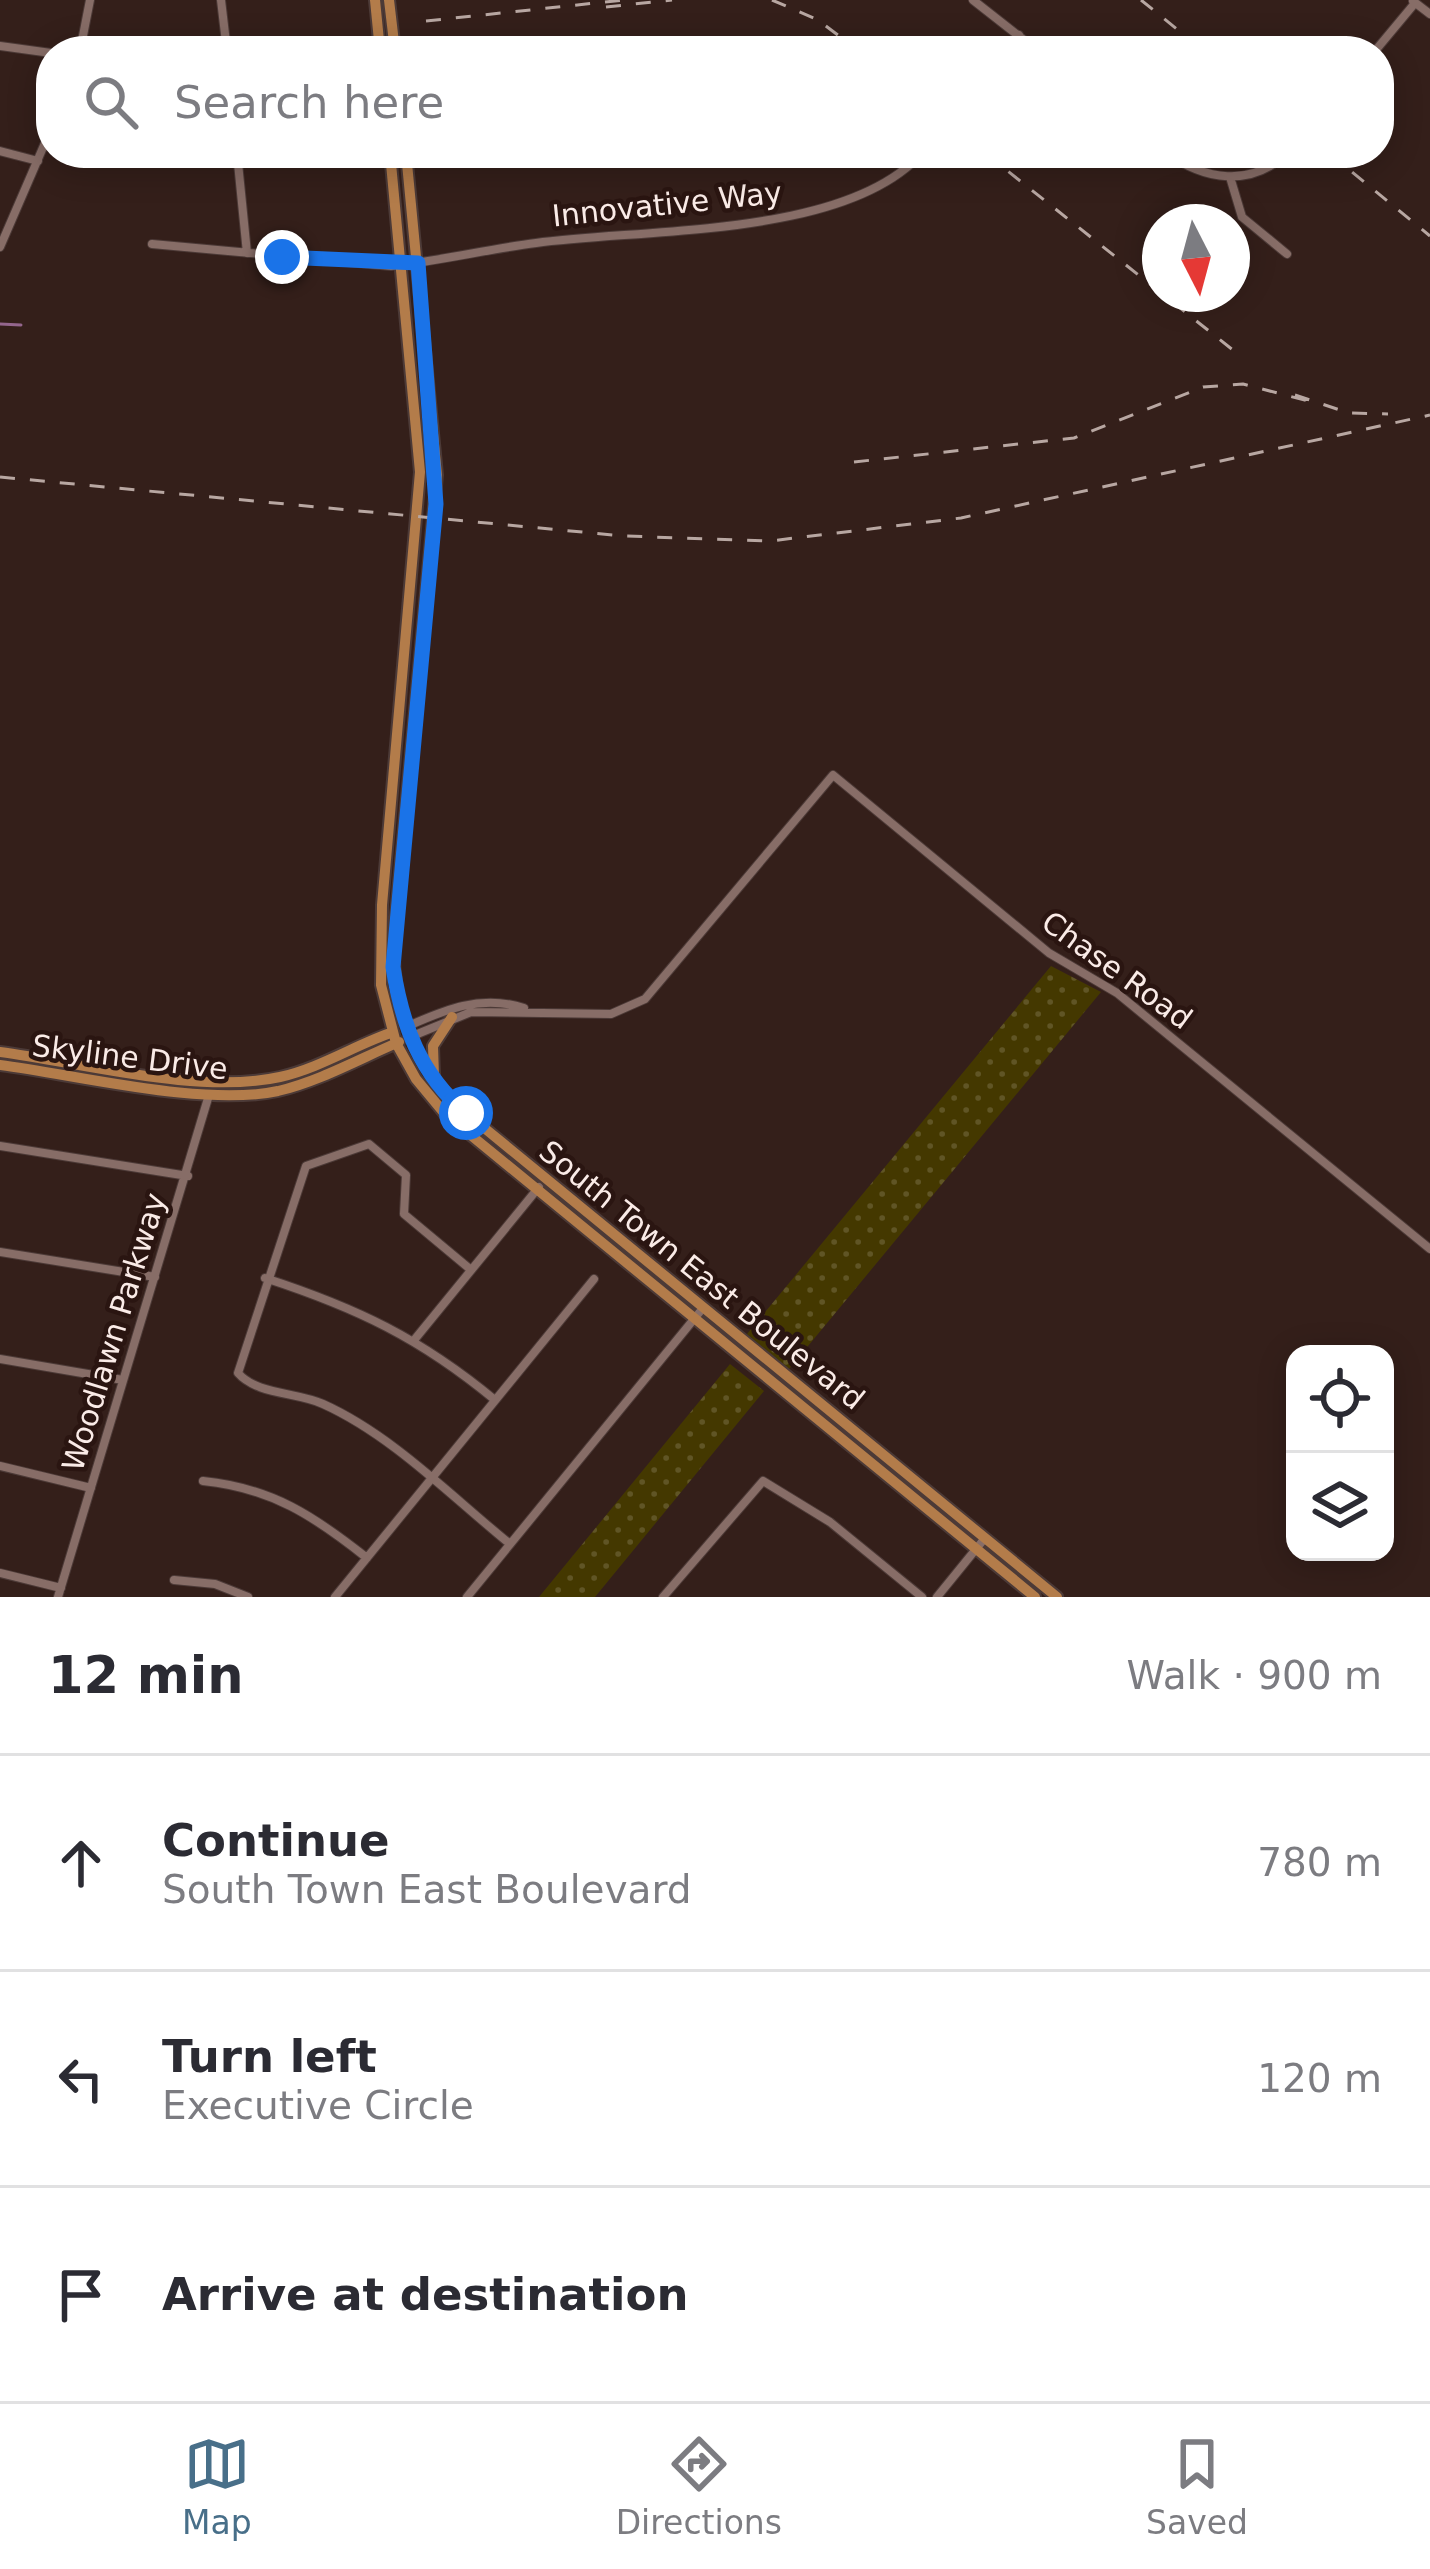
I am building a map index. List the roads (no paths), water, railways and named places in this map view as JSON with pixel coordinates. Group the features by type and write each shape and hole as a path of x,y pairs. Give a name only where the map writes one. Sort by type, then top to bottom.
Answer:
{"main road":[{"path":"375,0 379,36"},
{"path":"386,36 393,35 389,0"},
{"name":"South Town East Boulevard","path":"392,168 419,499 382,905 382,985 394,1038 416,1079 445,1114 542,1183"},
{"name":"South Town East Boulevard","path":"408,168 429,378 436,504 394,937 393,967 408,1032 436,1085 542,1183 981,1543 1057,1597"},
{"path":"412,380 429,378"},
{"path":"436,1085 431,1057 436,1038 452,1017"},
{"name":"Skyline Drive","path":"0,1064 210,1088 296,1073 408,1032"},
{"name":"Skyline Drive","path":"0,1052 210,1088"},
{"name":"South Town East Boulevard","path":"981,1543 1035,1597"}],"street":[{"path":"83,36 90,0"},
{"path":"221,0 225,36"},
{"path":"973,0 1019,35"},
{"path":"1386,36 1413,1 1429,12"},
{"path":"0,46 36,51"},
{"path":"0,151 36,160"},
{"path":"0,247 36,166"},
{"path":"238,168 247,253"},
{"name":"Innovative Way","path":"152,244 403,265 532,243 813,212 883,186 904,168"},
{"path":"1191,168 1230,177 1263,168"},
{"path":"1230,177 1242,217 1288,254"},
{"name":"Skyline Drive","path":"408,1032 460,1005 484,1002 611,1014 645,999 833,775"},
{"name":"Chase Road","path":"833,775 1049,953 1117,993 1430,1249"},
{"name":"Skyline Drive","path":"408,1032 452,1017 525,1009"},
{"name":"Woodlawn Parkway","path":"60,1593 188,1176 210,1088"},
{"path":"470,1269 404,1214 406,1175 369,1144 306,1166 265,1278 238,1373 248,1384 322,1404 358,1424 510,1544"},
{"path":"0,1146 188,1176"},
{"path":"415,1339 542,1183"},
{"path":"0,1252 155,1277"},
{"path":"265,1278 358,1309 415,1339 495,1400"},
{"path":"335,1597 594,1279"},
{"path":"467,1597 699,1313"},
{"path":"0,1359 123,1380"},
{"path":"0,1466 91,1488"},
{"path":"203,1481 265,1491 307,1511 367,1558"},
{"path":"663,1597 763,1481 830,1522 922,1597"},
{"path":"937,1597 981,1543"},
{"path":"0,1573 60,1593"},
{"path":"174,1580 215,1584 248,1597"}],"waterway":[{"path":"0,324 21,325"}],"railway":[{"path":"426,21 624,0"},
{"path":"606,7 672,0"},
{"path":"772,0 818,20 839,36"},
{"path":"1141,0 1185,36"},
{"path":"1004,168 1243,358"},
{"path":"1347,168 1430,236"},
{"path":"854,462 1074,438 1203,387 1243,384 1308,401"},
{"path":"1295,395 1349,413 1388,414"},
{"path":"0,477 624,536 770,541 961,518 1430,415"}]}
